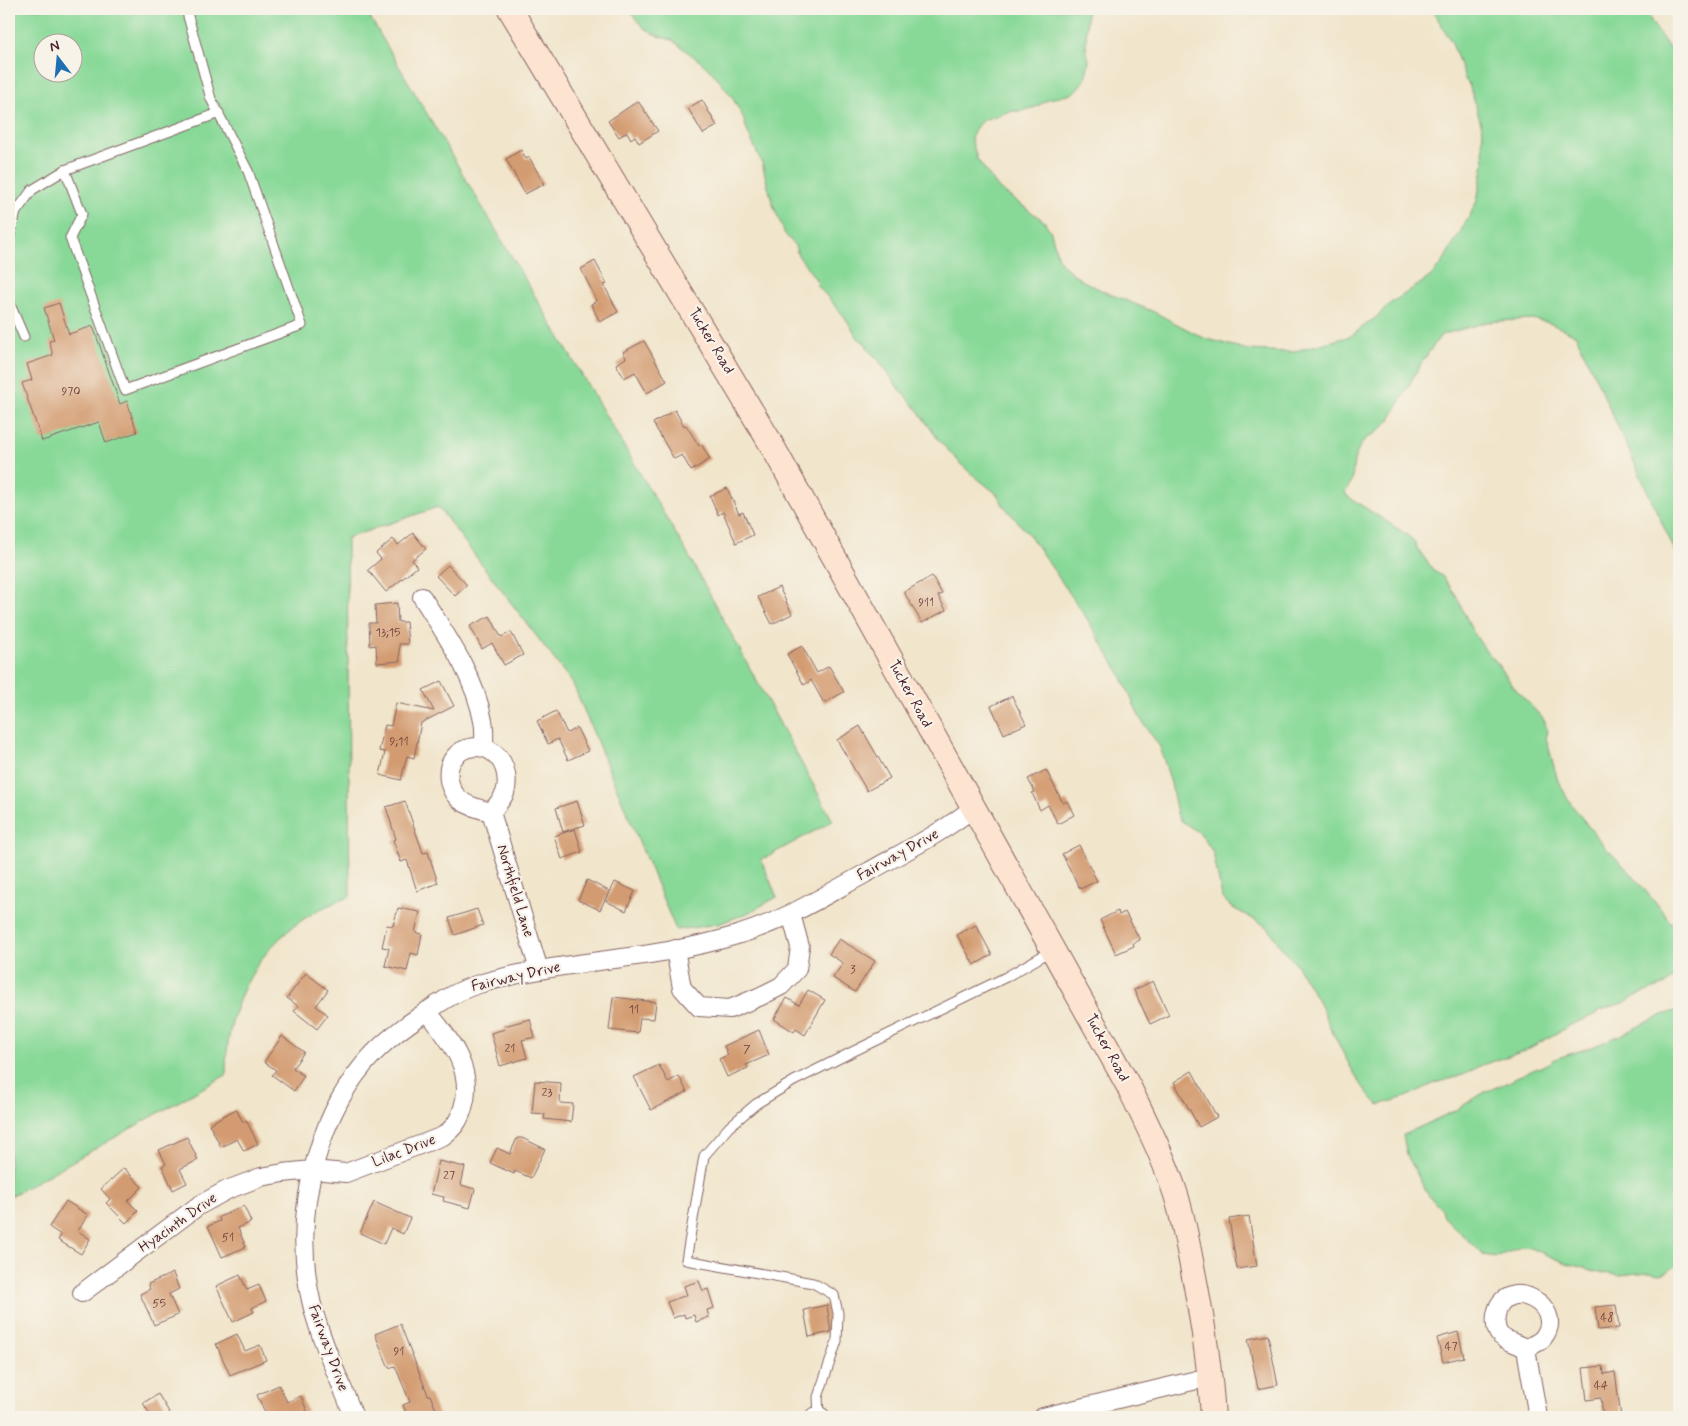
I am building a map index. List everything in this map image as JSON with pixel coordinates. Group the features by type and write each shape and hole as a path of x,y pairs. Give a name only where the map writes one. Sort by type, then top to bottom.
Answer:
{"main road":[{"name":"Tucker Road","path":"510,9 740,391 1129,1087 1154,1139 1176,1194 1187,1238 1199,1304 1210,1376 1213,1417"}],"street":[{"path":"422,597 454,650 479,705 484,723 484,748"},
{"path":"472,747 484,748 496,754 504,765 508,780 505,793 492,812 469,806 456,798 450,788 448,776 452,760 460,751 472,747"},
{"name":"Fairway Drive","path":"354,1417 319,1327 310,1297 304,1258 304,1238 306,1203 312,1170 336,1107 352,1080 374,1053 390,1038 427,1011 458,992 476,985 539,970 675,948 738,935 791,914 921,843 956,822 973,808"},
{"name":"Northfield Lane","path":"492,812 539,970"},
{"path":"675,948 682,988 699,1007 730,1009 781,986 797,969 800,947 791,914"},
{"name":"Lilac Drive","path":"312,1170 346,1173 443,1136 452,1129 464,1105 467,1085 466,1075 453,1046 427,1011"},
{"name":"Hyacinth Drive","path":"82,1292 198,1206 227,1190 261,1177 283,1172 312,1170"},
{"path":"1526,1349 1538,1417"},
{"path":"1043,1417 1210,1376"}],"lane":[{"path":"65,170 82,214 70,238 125,390 302,325 248,171 211,99 186,9"},
{"path":"9,240 16,212 32,190 65,170 219,113"},
{"path":"9,302 24,337"},
{"path":"818,1417 818,1398 837,1341 838,1313 834,1295 813,1283 686,1260 704,1156 730,1127 756,1104 852,1052 1006,977 1052,950"}],"green space":[{"path":"9,9 365,9 686,551 833,821 761,860 777,897 748,913 718,924 676,930 573,684 438,507 347,538 350,897 322,908 297,924 276,942 258,964 244,989 234,1016 228,1045 226,1075 9,1197"},
{"path":"631,9 1087,9 1086,47 1089,61 1085,80 1072,94 1049,99 1036,107 1022,111 1011,111 983,120 977,126 971,138 977,159 999,189 1044,221 1051,232 1058,258 1064,266 1081,280 1152,311 1204,338 1248,350 1291,352 1351,336 1379,315 1388,305 1430,277 1442,263 1477,201 1484,162 1483,130 1469,84 1466,81 1452,43 1432,9 1646,9 1652,23 1679,65 1679,560 1576,335 1549,323 1532,319 1487,322 1441,335 1420,365 1390,420 1379,431 1364,440 1359,448 1354,460 1352,481 1345,492 1347,496 1406,534 1415,542 1417,548 1434,571 1442,576 1456,595 1472,630 1483,647 1499,665 1513,686 1544,720 1548,732 1546,738 1558,781 1571,804 1603,845 1629,871 1677,931 1679,939 1679,974 1666,984 1631,998 1629,1001 1598,1011 1596,1014 1566,1027 1524,1051 1482,1065 1463,1075 1435,1083 1406,1097 1379,1105 1356,1077 1326,1019 1324,1011 1296,964 1280,946 1268,927 1231,907 1222,897 1213,852 1200,833 1181,821 1177,814 1171,783 1160,747 1140,718 1121,675 1084,614 1030,536 1003,505 997,494 967,470 940,442 877,358 868,350 866,344 858,338 844,316 818,286 817,281 798,255 795,246 785,234 772,202 762,163 743,117 732,97 713,73 701,62 672,40 658,36 643,27 632,14"},
{"path":"1679,1010 1679,1264 1667,1272 1659,1274 1649,1272 1620,1275 1603,1273 1569,1264 1530,1248 1521,1247 1496,1257 1483,1255 1444,1217 1442,1210 1428,1195 1407,1155 1403,1135 1454,1111 1485,1092 1550,1063 1552,1060 1596,1045"}],"building":[{"path":"702,100 717,126 703,134 688,108"},
{"path":"638,101 658,131 639,143 635,136 631,139 627,132 619,137 608,121"},
{"path":"521,150 526,159 529,157 544,184 525,194 506,159"},
{"path":"595,261 607,284 604,285 618,312 600,322 591,304 597,301 581,269"},
{"path":"59,303 69,334 93,326 120,404 127,401 137,432 106,443 99,422 42,441 22,383 32,380 27,364 53,355 49,341 54,340 44,308"},
{"path":"644,341 667,381 647,393 635,372 624,378 616,364 626,358 623,352"},
{"path":"675,410 684,426 686,425 699,446 701,444 710,459 691,471 682,455 674,459 653,423"},
{"path":"727,488 739,514 743,512 753,535 736,543 723,512 718,515 710,496"},
{"path":"413,533 426,549 412,560 417,567 386,592 368,570 381,559 376,553 393,539 398,545"},
{"path":"448,565 467,585 455,596 436,576"},
{"path":"932,576 942,594 938,596 946,610 922,623 904,592"},
{"path":"779,587 792,614 772,624 758,597"},
{"path":"397,603 398,622 406,622 408,644 399,644 400,661 377,663 376,645 370,646 369,623 376,623 375,605"},
{"path":"490,616 501,637 511,632 523,655 504,665 492,643 482,649 470,626"},
{"path":"802,646 817,673 829,666 844,692 824,703 811,680 804,685 787,654"},
{"path":"441,681 454,706 421,723 414,758 407,756 401,780 380,775 385,752 379,751 385,725 391,726 396,703 434,711 423,690"},
{"path":"1012,696 1026,724 1004,734 991,706"},
{"path":"556,711 567,733 577,728 588,751 568,760 558,739 548,744 537,721"},
{"path":"860,726 890,778 867,791 837,740"},
{"path":"1046,770 1063,803 1067,801 1074,815 1058,824 1048,805 1040,810 1032,793 1035,792 1028,779"},
{"path":"405,801 423,853 428,852 438,883 417,891 407,860 401,862 393,840 396,839 386,807"},
{"path":"577,801 585,825 563,832 556,808"},
{"path":"575,829 582,852 562,859 554,836"},
{"path":"1079,845 1097,881 1080,889 1062,854"},
{"path":"587,880 609,891 600,910 578,900"},
{"path":"615,882 635,891 626,911 606,901"},
{"path":"398,908 420,912 415,932 422,934 418,955 411,953 407,971 385,966 389,948 382,947 387,925 393,926"},
{"path":"477,909 483,925 455,935 449,918"},
{"path":"1118,911 1119,915 1125,912 1140,940 1133,943 1134,946 1116,954 1100,920"},
{"path":"976,925 992,955 974,965 957,935"},
{"path":"839,939 875,961 855,992 833,978 843,963 829,954"},
{"path":"306,973 328,990 316,1006 328,1015 317,1029 294,1011 298,1006 287,998"},
{"path":"1153,981 1169,1015 1150,1024 1134,990"},
{"path":"808,990 825,1000 805,1035 796,1029 794,1032 774,1019 787,998 799,1005"},
{"path":"613,997 656,1002 654,1019 640,1018 638,1033 609,1030"},
{"path":"530,1019 535,1037 522,1040 527,1058 500,1066 491,1033 505,1029 504,1026"},
{"path":"759,1030 769,1055 746,1065 748,1068 727,1077 719,1059 728,1055 724,1046"},
{"path":"282,1036 304,1052 293,1068 304,1076 294,1091 272,1075 276,1070 264,1062"},
{"path":"659,1065 668,1082 679,1076 687,1092 651,1110 634,1077"},
{"path":"1192,1071 1217,1117 1199,1127 1174,1082"},
{"path":"535,1081 561,1083 560,1103 573,1104 571,1122 544,1119 545,1114 532,1113"},
{"path":"236,1109 243,1122 246,1120 258,1144 244,1151 237,1139 221,1147 209,1124"},
{"path":"187,1137 198,1160 180,1169 187,1183 173,1190 162,1166 166,1164 159,1150"},
{"path":"517,1138 522,1138 545,1149 531,1178 515,1171 514,1174 490,1163 497,1148 510,1154"},
{"path":"439,1161 465,1167 461,1185 475,1189 470,1208 443,1201 444,1197 431,1194"},
{"path":"124,1168 142,1187 128,1201 138,1211 126,1223 106,1203 110,1199 101,1189"},
{"path":"66,1201 88,1215 78,1231 90,1239 81,1254 58,1240 61,1235 49,1227"},
{"path":"374,1202 410,1218 403,1234 391,1228 384,1244 360,1233"},
{"path":"244,1206 251,1222 238,1228 246,1247 222,1257 208,1226 220,1221 219,1217"},
{"path":"1249,1216 1257,1266 1237,1269 1229,1219"},
{"path":"173,1273 179,1289 169,1294 178,1315 154,1325 140,1294 150,1289 148,1284"},
{"path":"240,1275 247,1290 259,1285 266,1301 252,1308 254,1312 233,1322 216,1286"},
{"path":"699,1281 703,1291 708,1289 714,1308 707,1310 709,1317 696,1322 694,1315 685,1318 684,1314 673,1318 667,1302 687,1295 684,1286"},
{"path":"827,1305 831,1332 809,1337 804,1310"},
{"path":"1616,1305 1619,1328 1598,1330 1595,1307"},
{"path":"400,1324 428,1395 430,1395 439,1417 408,1417 403,1405 410,1402 395,1366 389,1368 375,1334"},
{"path":"1458,1332 1464,1357 1443,1362 1437,1338"},
{"path":"237,1334 245,1351 260,1345 266,1360 230,1375 216,1344"},
{"path":"1268,1335 1278,1385 1258,1389 1248,1339"},
{"path":"1603,1366 1604,1374 1615,1372 1621,1417 1603,1417 1601,1398 1587,1400 1583,1368"},
{"path":"279,1385 287,1402 301,1396 307,1411 294,1417 267,1417 257,1395"},
{"path":"158,1394 172,1417 152,1417 143,1403"}]}
